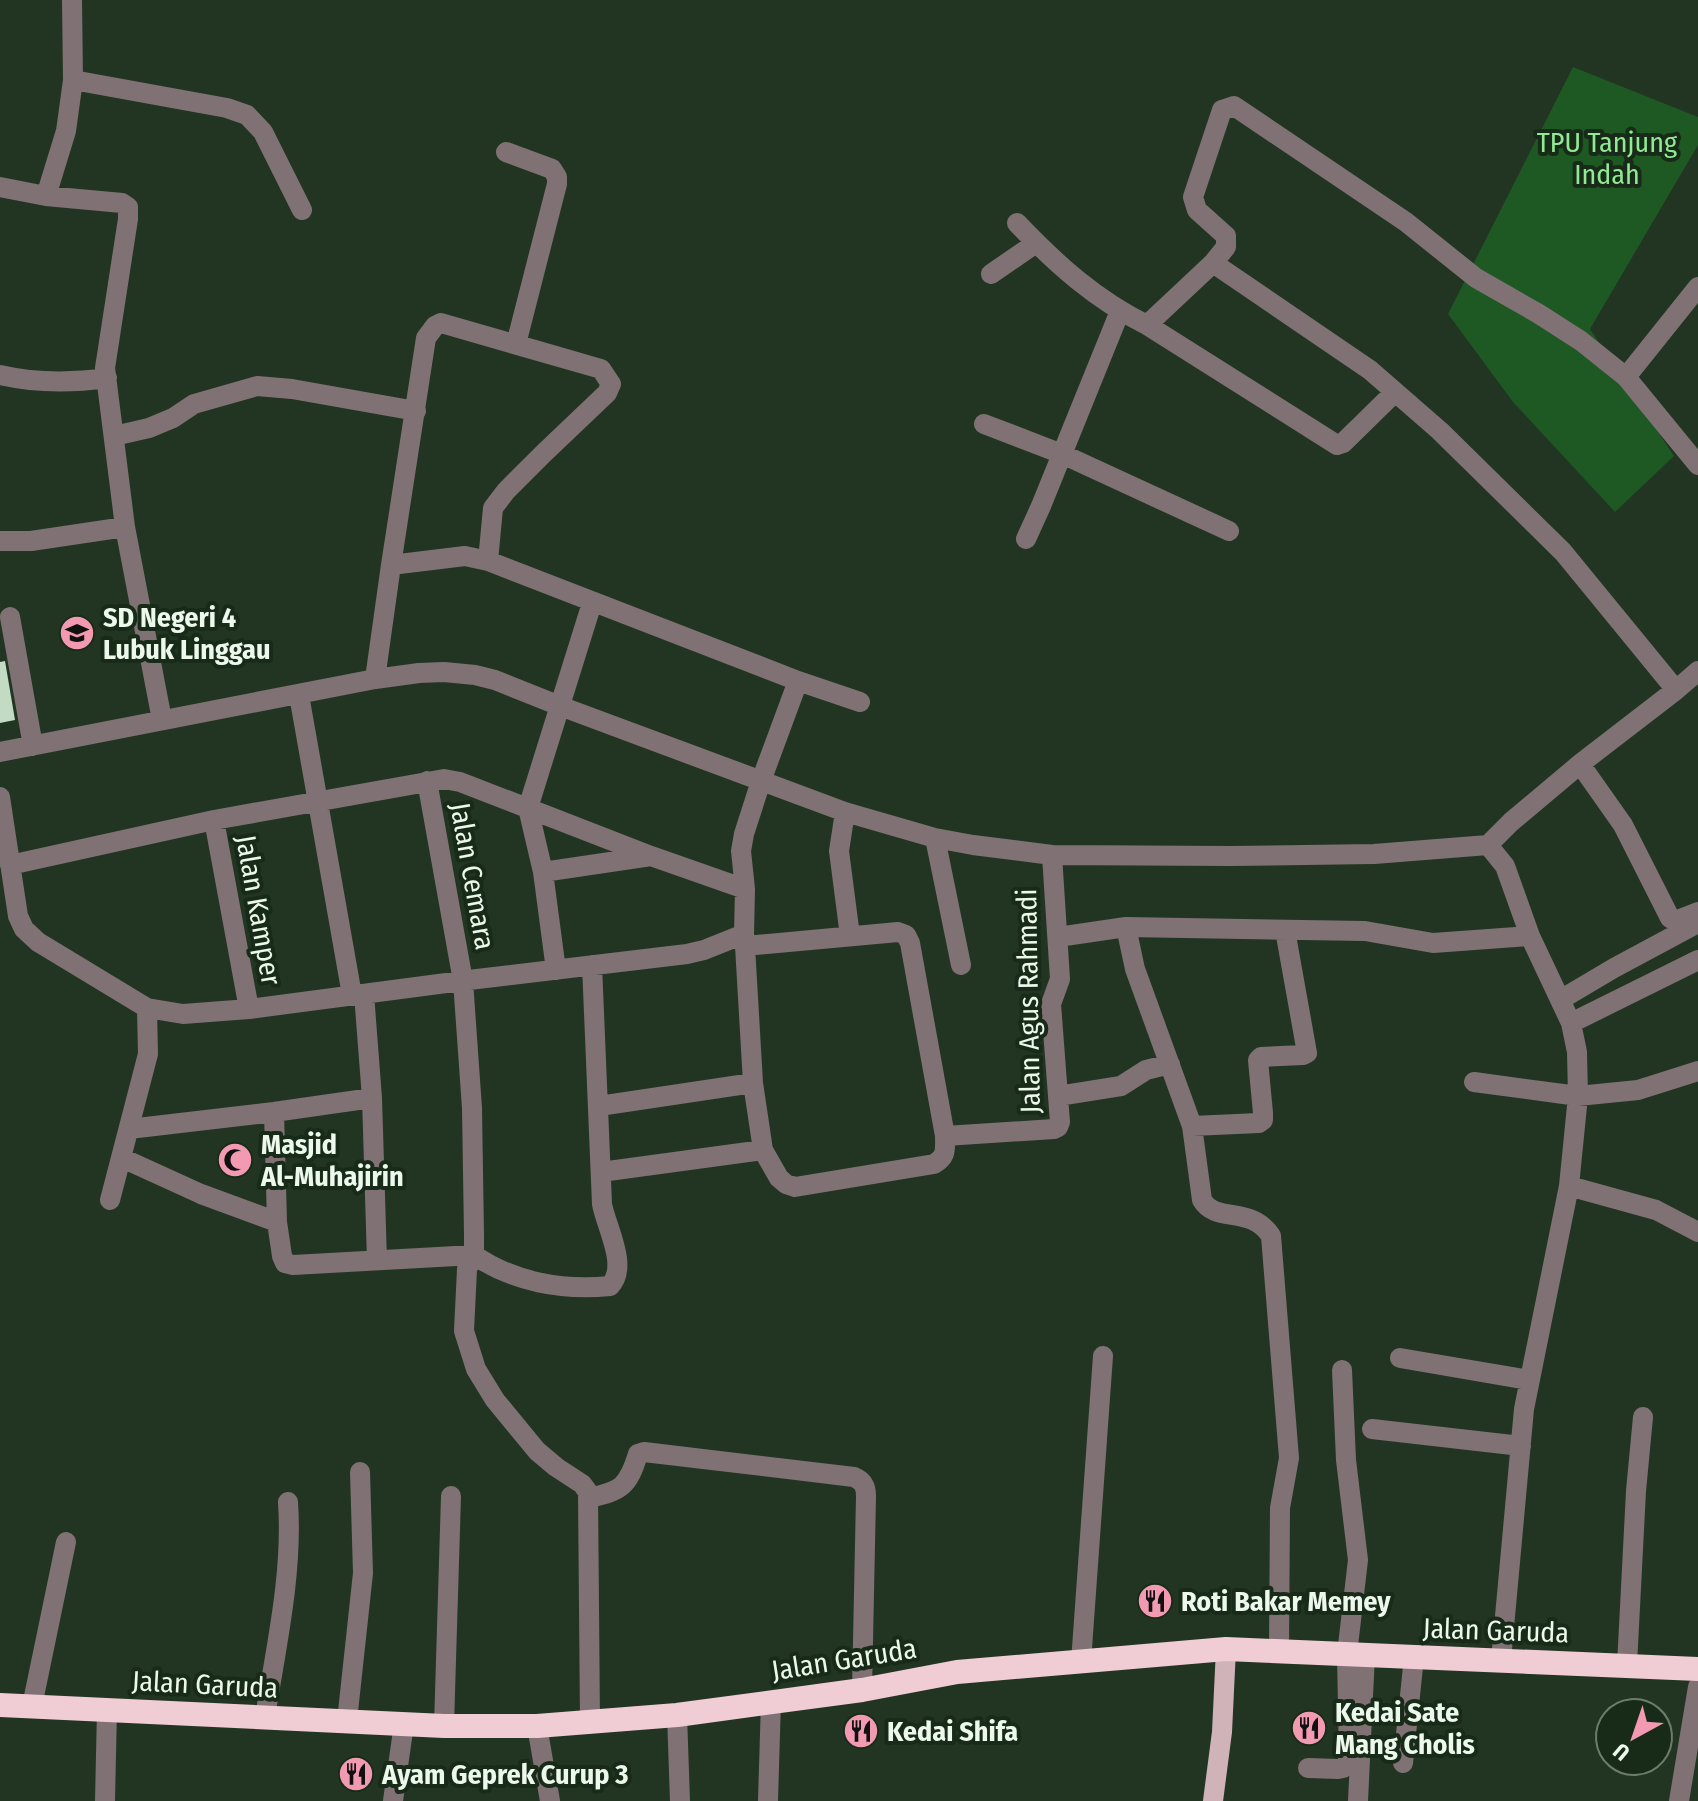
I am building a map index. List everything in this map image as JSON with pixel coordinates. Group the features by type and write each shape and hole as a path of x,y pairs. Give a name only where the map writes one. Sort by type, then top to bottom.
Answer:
{"highway":[{"name":"Jalan Garuda","path":"0,1705 444,1726 537,1726 677,1715 862,1690 957,1672 1226,1649 1698,1669"}],"main road":[{"path":"1213,1801 1222,1732 1226,1649"}],"street":[{"path":"46,196 66,131 72,86 72,0"},
{"path":"72,86 227,108 247,115 263,132 302,210"},
{"path":"1147,325 1226,247 1226,236 1197,210 1193,197 1222,110 1234,106 1406,222 1476,278 1581,341 1626,377 1698,465"},
{"path":"506,152 552,169 557,177 516,344"},
{"path":"0,187 46,196 122,203 128,207 105,368 125,527 162,720"},
{"path":"1017,223 1070,276 1120,311 1337,445 1343,443 1395,392"},
{"path":"991,274 1036,243"},
{"path":"1213,263 1370,370 1440,431 1563,552 1676,690"},
{"path":"1626,377 1698,287"},
{"path":"1026,539 1120,311"},
{"path":"375,679 426,338 441,323 601,369 611,384 607,393 506,491 493,508 488,561"},
{"path":"0,375 37,381 107,378"},
{"path":"114,436 149,428 173,418 194,404 257,386 292,389 416,411"},
{"path":"984,424 1062,454 1229,531"},
{"path":"0,541 31,541 125,527"},
{"path":"391,565 465,556 488,561 592,603 860,702"},
{"path":"556,970 543,872 528,808 592,603"},
{"path":"10,617 9,653 33,746"},
{"path":"0,752 375,679 444,672 495,680 845,812 935,838 1052,855 1374,854 1488,845 1580,764 1698,671"},
{"path":"0,797 18,916 24,929 147,1008 183,1014 249,1009 695,952 744,940 903,933 908,938 945,1136 945,1152 942,1159 934,1164 795,1187 779,1178 763,1150 753,1083 744,940 742,843 798,681"},
{"path":"299,695 358,994 372,1098 377,1261"},
{"path":"1580,764 1623,825 1670,918 1695,922"},
{"path":"10,865 214,820 427,781 451,780 745,889"},
{"name":"Jalan Cemara","path":"427,781 463,981 472,1108 474,1255 467,1269 464,1331 476,1369 495,1400 537,1451 582,1484 589,1498"},
{"path":"845,812 839,851 850,936"},
{"name":"Jalan Kamper","path":"214,820 249,1009"},
{"path":"935,838 961,965"},
{"path":"1488,845 1505,866 1530,936 1571,1023 1577,1052 1578,1096 1569,1186 1524,1409 1501,1660"},
{"name":"Jalan Agus Rahmadi","path":"945,1136 1054,1129 1060,1122 1051,1004 1060,979 1052,855"},
{"path":"543,872 651,856"},
{"path":"1560,1000 1695,922"},
{"path":"1058,937 1126,927 1365,931 1433,943 1530,936"},
{"path":"1126,927 1135,969 1192,1126 1202,1200 1212,1210 1251,1219 1264,1226 1271,1236 1289,1458 1280,1508 1279,1651"},
{"path":"1192,1126 1259,1123 1263,1120 1263,1113 1258,1060 1261,1057 1307,1053 1285,930"},
{"path":"1571,1023 1698,960"},
{"path":"274,1112 277,1222 284,1261 289,1265 474,1255 492,1267 536,1282 606,1287 616,1278 617,1253 604,1217 592,965"},
{"path":"110,1200 148,1054 147,1008"},
{"path":"1058,1096 1121,1086 1146,1070 1170,1064"},
{"path":"1474,1082 1578,1096 1638,1090 1698,1071"},
{"path":"599,1106 753,1083"},
{"path":"129,1129 372,1098"},
{"path":"601,1172 763,1150"},
{"path":"122,1158 201,1194 277,1222"},
{"path":"1569,1186 1656,1210 1698,1232"},
{"path":"1081,1662 1103,1356"},
{"path":"1400,1358 1529,1380"},
{"path":"1342,1370 1346,1460 1358,1560 1358,1801"},
{"path":"1627,1665 1643,1417"},
{"path":"1372,1429 1521,1446"},
{"path":"590,1722 589,1498 618,1490 632,1473 638,1454 644,1452 860,1480 866,1489 862,1690"},
{"path":"347,1721 363,1573 360,1472"},
{"path":"444,1726 451,1496"},
{"path":"265,1717 288,1563 288,1502"},
{"path":"32,1706 66,1542"},
{"path":"1308,1768 1338,1769 1349,1761 1356,1654"},
{"path":"1403,1763 1414,1657"},
{"path":"1686,1794 1698,1687"},
{"path":"768,1800 771,1701"},
{"path":"105,1801 107,1709"},
{"path":"677,1715 680,1801"},
{"path":"393,1801 404,1724"},
{"path":"537,1726 550,1801"}],"green space":[{"name":"TPU Tanjung Indah","path":"1573,67 1698,117 1698,145 1590,329 1674,456 1615,512 1513,402 1448,314"}],"building":[{"path":"5,661 15,720 0,723 0,662"}],"place":[{"name":"SD Negeri 4 Lubuk Linggau","path":"77,633"},
{"name":"Masjid Al-Muhajirin","path":"235,1160"},
{"name":"Roti Bakar Memey","path":"1155,1601"},
{"name":"Kedai Sate Mang Cholis","path":"1309,1728"},
{"name":"Kedai Shifa","path":"861,1731"},
{"name":"Ayam Geprek Curup 3","path":"356,1774"}]}
